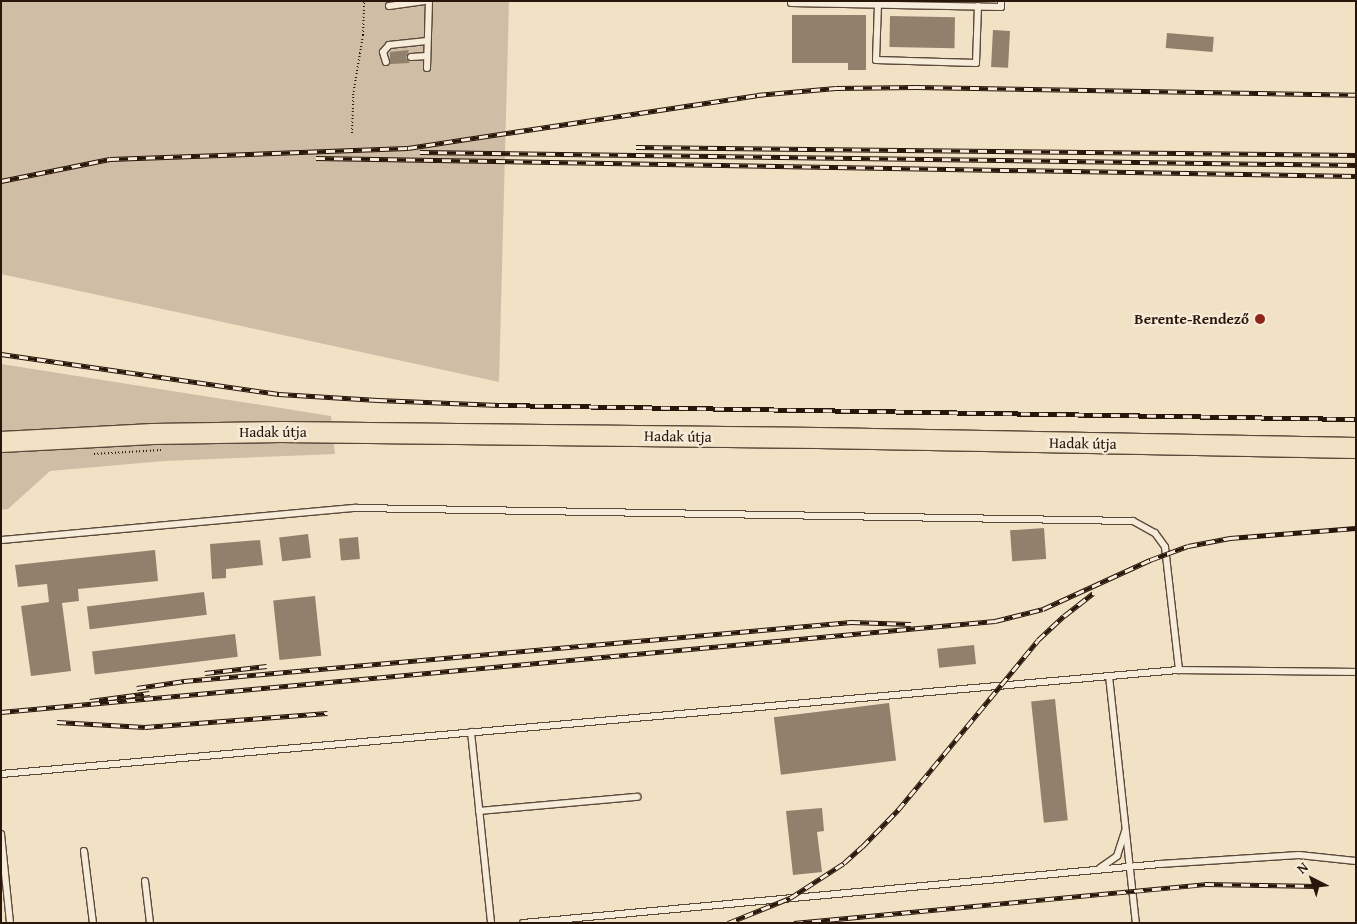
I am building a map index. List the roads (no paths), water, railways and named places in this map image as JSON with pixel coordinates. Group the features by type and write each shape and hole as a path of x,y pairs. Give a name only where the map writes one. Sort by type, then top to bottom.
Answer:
{"main road":[{"name":"Hadak útja","path":"1,442 153,434 281,432 818,438 1356,448"}],"lane":[{"path":"389,6 424,1"},
{"path":"427,68 429,1"},
{"path":"791,3 821,2 878,5 913,3 1001,7 1002,1"},
{"path":"878,5 876,60 976,63 978,6"},
{"path":"386,62 384,52 389,45 427,41"},
{"path":"411,57 427,56"},
{"path":"1,540 356,508 1133,521 1155,532 1165,547 1179,670"},
{"path":"1,774 1179,670 1356,672"},
{"path":"1108,676 1136,923"},
{"path":"471,732 491,923"},
{"path":"480,811 637,797"},
{"path":"1094,870 1108,864 1117,856 1126,825"},
{"path":"1,834 10,923"},
{"path":"84,851 92,923"},
{"path":"523,923 1131,866 1299,855 1356,861"},
{"path":"145,881 150,923"}],"railway":[{"path":"1,181 110,159 408,148 757,95 836,88 916,87 1356,95"},
{"path":"636,147 1356,155"},
{"path":"420,152 1356,165"},
{"path":"316,158 1356,176"},
{"path":"1,354 279,394 378,400 499,405 1356,419"},
{"path":"1,712 995,621 1043,609 1150,560 1188,546 1230,538 1356,528"},
{"path":"728,923 790,898 844,863 862,847 898,810 1038,640 1093,593"},
{"path":"137,688 184,681 851,622 911,624"},
{"path":"205,673 267,666"},
{"path":"90,701 149,693"},
{"path":"57,722 145,727 327,713"},
{"path":"794,923 1205,884 1315,886"}],"place":[{"name":"Berente-Rendező","path":"1260,319"}]}
